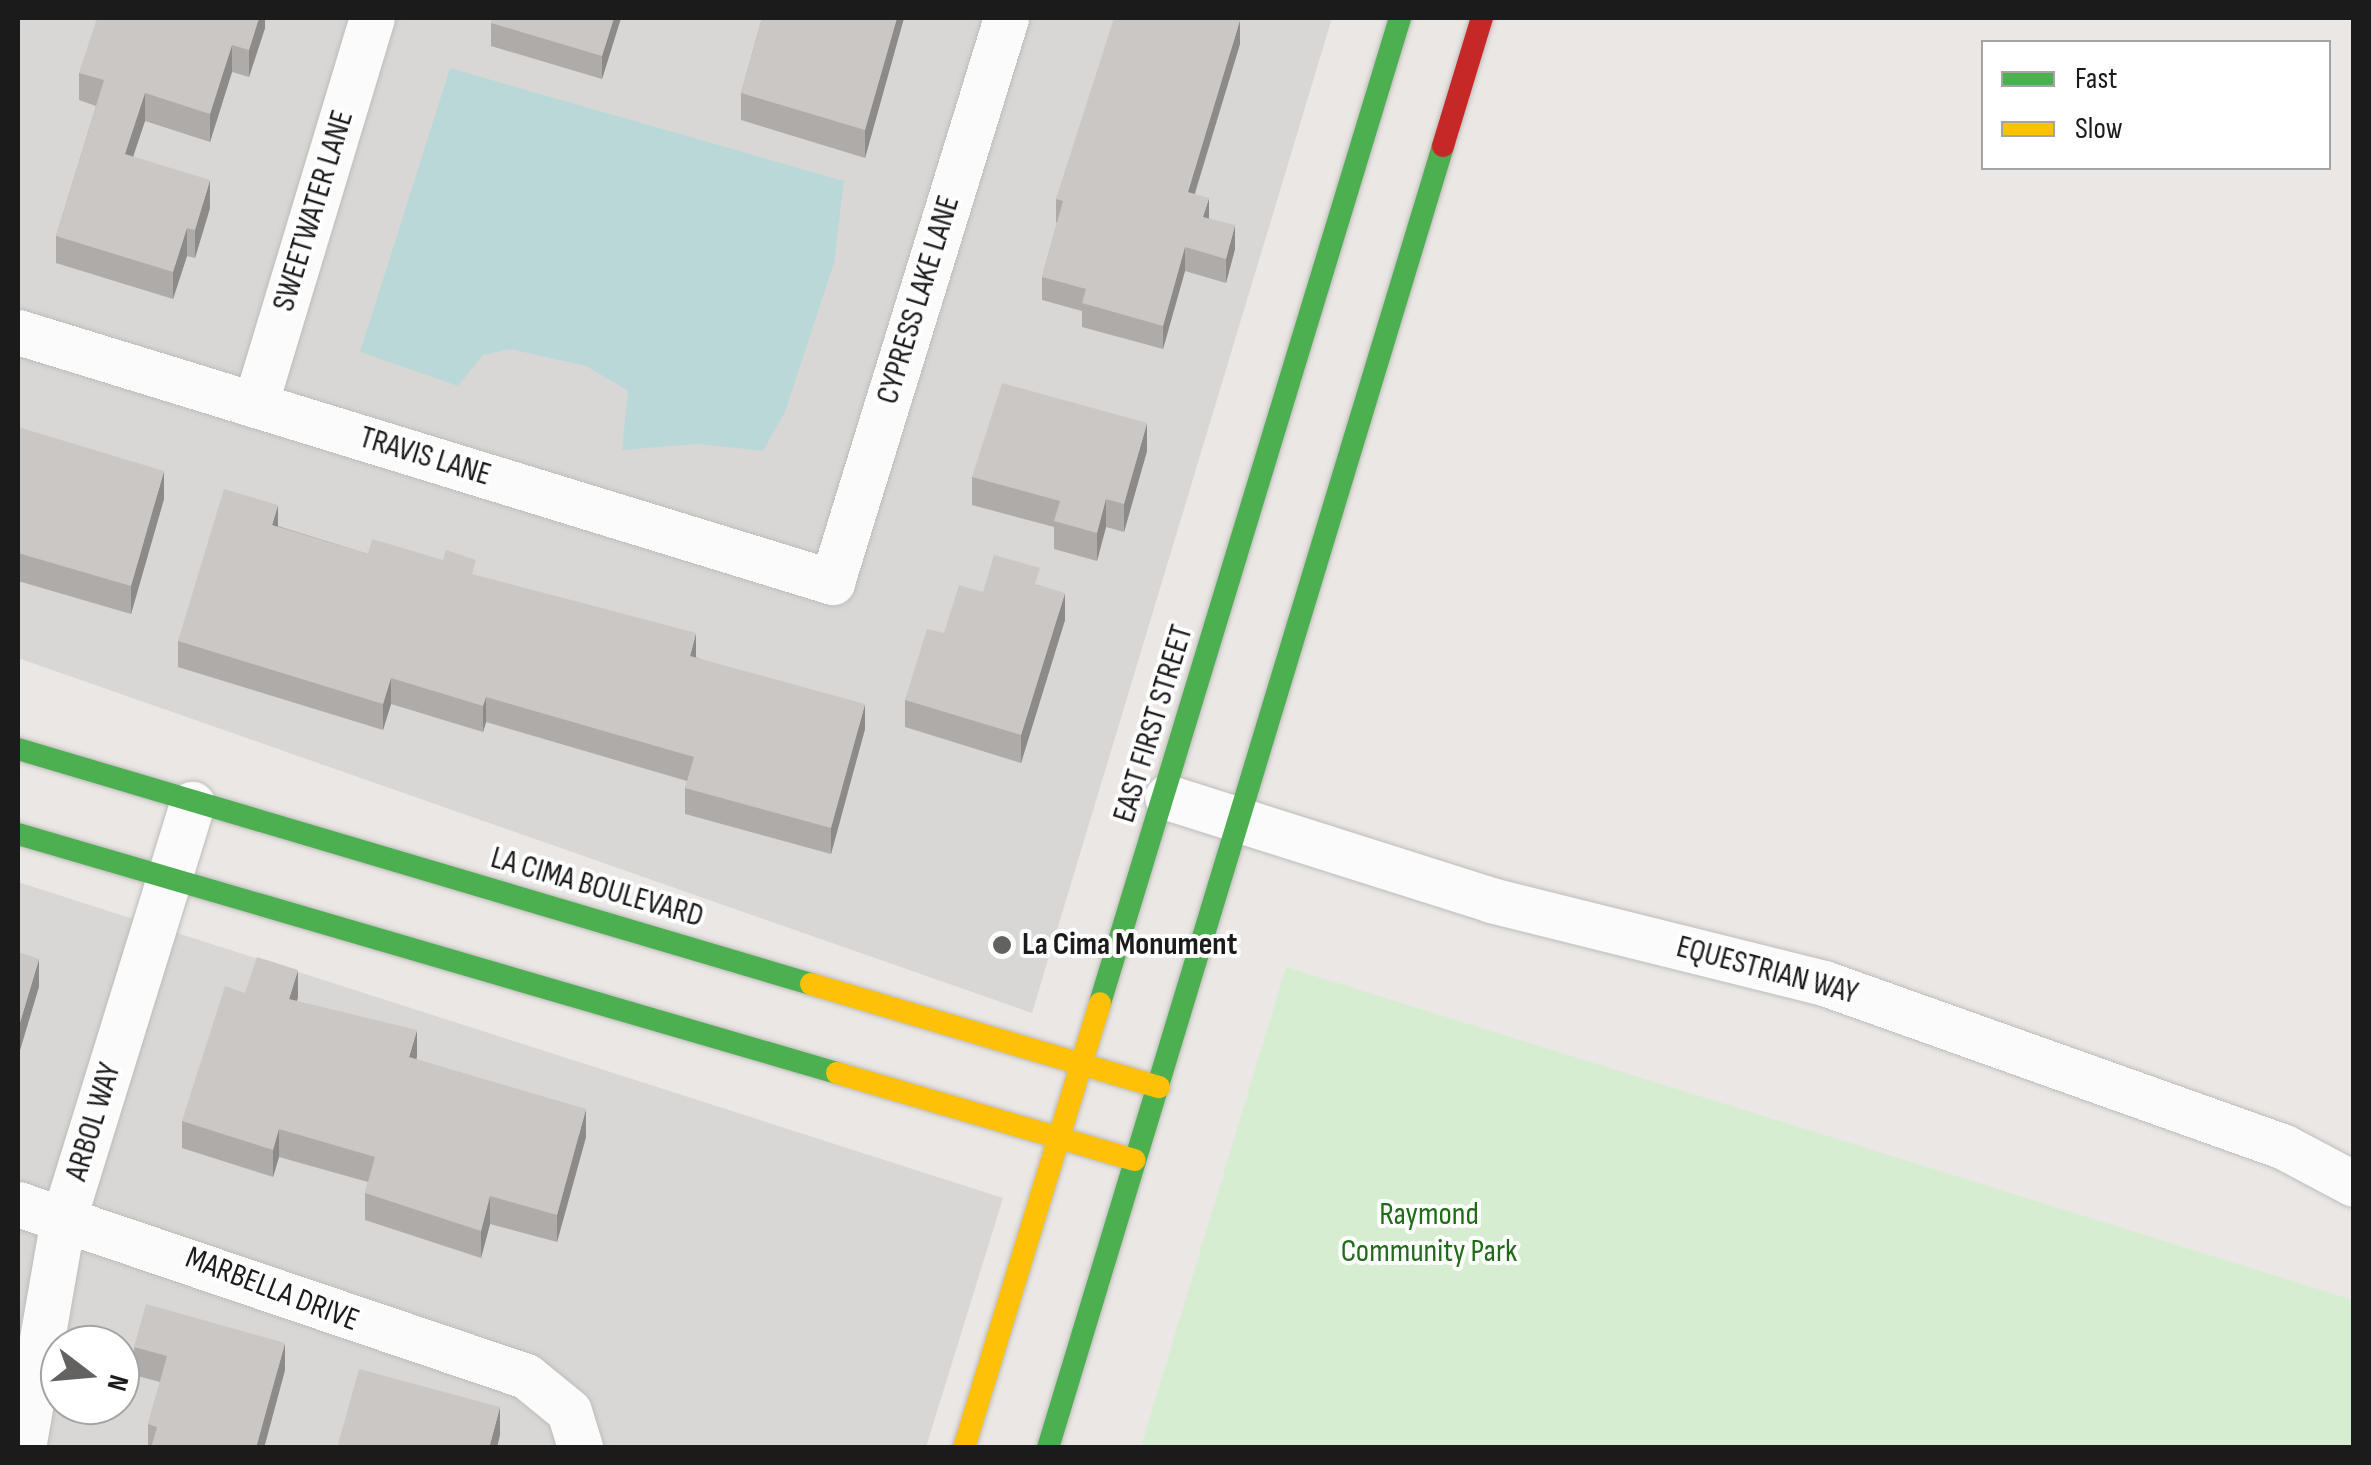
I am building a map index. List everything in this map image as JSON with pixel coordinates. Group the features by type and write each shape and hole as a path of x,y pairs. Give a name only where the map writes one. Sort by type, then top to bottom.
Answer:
{"main road":[{"name":"EAST FIRST STREET","path":"964,1448 1167,797 1400,18"},
{"path":"1048,1448 1135,1160 1244,824 1482,18"},
{"name":"LA CIMA BOULEVARD","path":"18,749 192,804 1159,1087"},
{"path":"18,834 1135,1160"}],"street":[{"name":"SWEETWATER LANE","path":"255,405 372,18"},
{"name":"CYPRESS LAKE LANE","path":"832,582 1006,18"},
{"name":"TRAVIS LANE","path":"18,332 832,582"},
{"name":"EQUESTRIAN WAY","path":"1167,797 1491,900 1824,983 2284,1147 2354,1184"},
{"name":"ARBOL WAY","path":"23,1448 64,1218 192,804"},
{"name":"MARBELLA DRIVE","path":"18,1204 526,1376 570,1412 580,1448"}],"shaded area":[{"path":"18,18 1332,18 1032,1013 18,658"},
{"path":"18,882 1003,1198 926,1447 18,1447"}],"green space":[{"name":"Raymond Community Park","path":"1286,967 2353,1300 2353,1447 1141,1447"}],"water":[{"path":"450,68 844,181 834,263 785,412 763,451 698,444 622,450 628,391 586,366 510,349 483,355 458,386 360,352"}],"building":[{"path":"97,18 259,18 249,50 232,45 210,114 145,93 125,154 210,180 195,230 187,228 173,272 56,236 104,80 79,73"},
{"path":"491,18 614,18 602,56 491,23"},
{"path":"762,18 897,18 865,130 741,93"},
{"path":"1114,18 1240,20 1188,192 1209,198 1203,217 1235,225 1226,259 1185,247 1163,326 1082,303 1086,289 1042,277 1063,201 1056,199"},
{"path":"1002,383 1147,423 1124,504 1106,499 1097,533 1054,521 1060,501 972,477"},
{"path":"18,427 164,471 131,586 18,553"},
{"path":"224,489 278,505 272,525 368,554 372,539 443,560 446,550 476,560 472,574 696,633 690,656 865,704 831,828 685,788 694,757 486,697 483,706 391,678 383,704 178,641"},
{"path":"994,555 1040,568 1035,584 1065,593 1021,735 905,700 927,629 944,633 959,585 983,592"},
{"path":"18,952 39,959 18,1029"},
{"path":"257,957 298,970 289,999 417,1030 409,1057 586,1109 557,1215 490,1196 481,1231 365,1193 375,1157 279,1129 273,1150 182,1121 225,986 245,993"},
{"path":"146,1304 285,1343 256,1448 151,1448 157,1427 148,1424 167,1356 140,1349 140,1326"},
{"path":"359,1369 500,1407 489,1448 337,1448"}],"traffic: fast":[{"path":"1100,1003 1400,18"},
{"path":"1048,1448 1443,146"},
{"path":"18,749 811,984"},
{"path":"18,834 837,1073"}],"traffic: slow":[{"path":"811,984 1159,1087"},
{"path":"964,1448 1100,1003"},
{"path":"837,1073 1135,1160"}],"traffic: jam":[{"path":"1443,146 1482,18"}],"place":[{"name":"La Cima Monument","path":"1002,945"}]}
